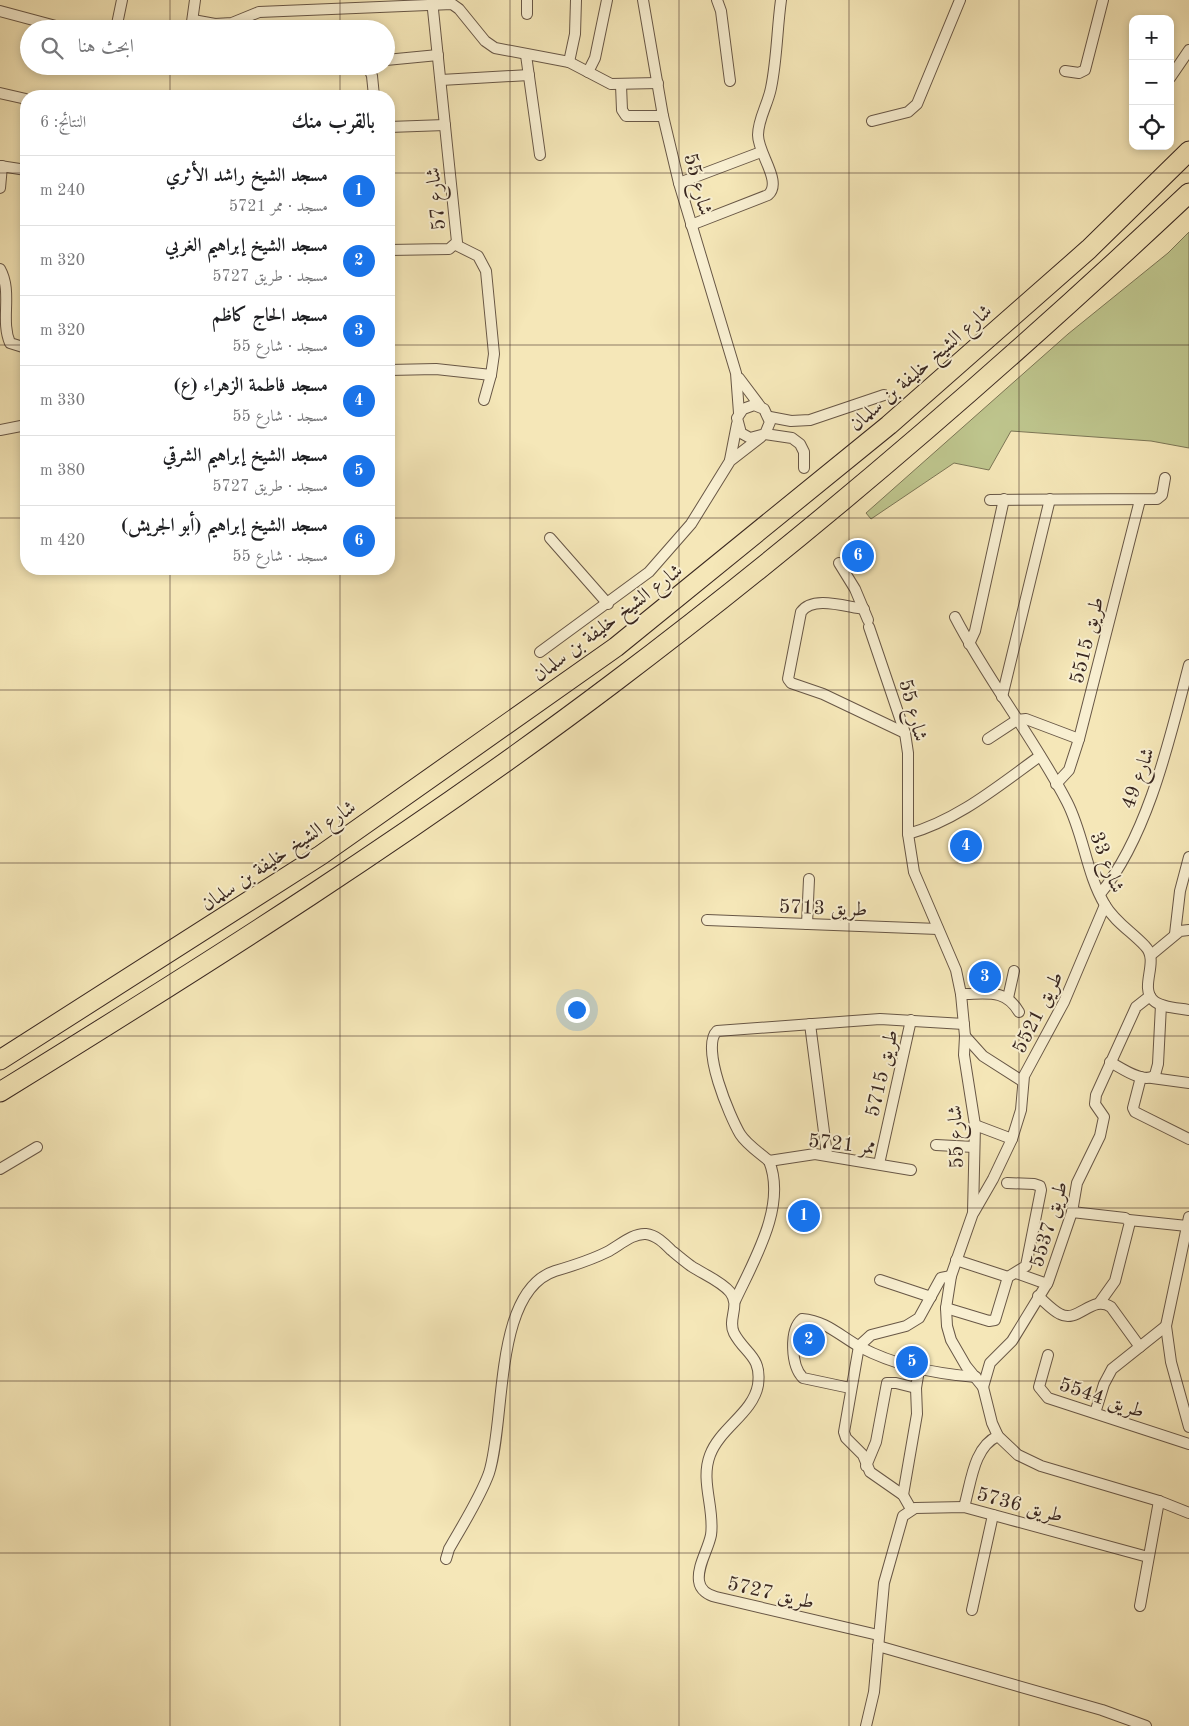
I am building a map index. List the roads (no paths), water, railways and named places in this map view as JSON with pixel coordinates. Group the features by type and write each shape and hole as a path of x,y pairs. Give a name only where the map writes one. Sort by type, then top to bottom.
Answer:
{"highway":[{"path":"1137,202 1189,142"},
{"name":"شارع الشيخ خليفة بن سلمان","path":"0,1060 321,855 616,647 888,425 1089,249 1189,151"},
{"path":"0,1092 196,972 336,879 476,784 612,684 760,569 908,447 1106,271 1189,193"}],"street":[{"path":"118,20 122,0"},
{"path":"192,20 195,0"},
{"path":"526,0 527,14"},
{"path":"569,62 575,34 576,0"},
{"path":"588,72 595,58 607,0"},
{"name":"شارع 55","path":"643,0 664,116 679,183 736,373 739,413"},
{"path":"717,0 730,81"},
{"path":"692,225 771,192 774,181 761,152 758,130 772,82 782,0"},
{"path":"872,121 908,112 917,104 960,0"},
{"path":"1065,71 1079,73 1085,70 1103,0"},
{"path":"239,20 259,12 433,2 448,4 456,6 490,45 501,50 569,62 604,82 621,85 658,83"},
{"name":"شارع 57","path":"395,250 449,249 456,245 457,240 433,2"},
{"path":"0,11 33,20"},
{"path":"1174,72 1189,50"},
{"path":"395,59 438,55"},
{"path":"526,55 540,155"},
{"path":"372,75 373,90"},
{"path":"440,80 529,75"},
{"path":"621,85 622,110 626,116 664,116"},
{"path":"0,93 20,98"},
{"path":"395,126 444,124"},
{"path":"679,183 761,152"},
{"path":"0,188 1,166 20,169"},
{"path":"456,245 478,256 486,271 494,343 491,375 484,400"},
{"path":"0,269 5,280 6,334 10,343 20,346"},
{"path":"395,370 436,369 491,375"},
{"name":"شارع 55","path":"736,373 747,391 760,406"},
{"path":"730,461 739,413 748,406 760,406 770,417 791,421 810,420 884,395"},
{"path":"540,652 638,583 671,549 691,524 730,461 763,435 770,426 770,417"},
{"path":"737,424 745,436 788,436 796,440 804,452 804,468"},
{"path":"0,430 20,427"},
{"path":"990,500 1140,500 1160,498 1165,478"},
{"path":"969,644 975,631 1004,500"},
{"path":"1002,697 1050,500"},
{"name":"طريق 5515","path":"1056,784 1069,770 1079,738 1140,500"},
{"path":"550,538 608,604"},
{"name":"شارع 55","path":"839,563 855,589 864,609 905,733 908,753 908,834 914,872 956,970 961,994 966,1036 964,1055 975,1125 973,1213 951,1276 946,1308 947,1326 951,1340 966,1366 983,1387 992,1423 998,1436 1018,1455 1041,1466 1189,1510"},
{"path":"864,609 817,603 805,606 801,612 788,679 791,683 830,697 905,733"},
{"name":"شارع 33","path":"955,617 969,644 1039,752 1072,812 1105,905 1114,917 1146,946 1151,955"},
{"name":"شارع 49","path":"1100,894 1120,864 1146,809 1169,742 1189,665"},
{"path":"988,739 1017,720 1034,720 1079,738"},
{"path":"908,834 937,825 955,816 1039,752"},
{"path":"1175,934 1180,891 1189,857"},
{"path":"807,924 809,879"},
{"name":"طريق 5521","path":"973,1213 993,1179 1012,1139 1021,1110 1022,1081 1064,1002 1105,905"},
{"name":"طريق 5713","path":"707,920 938,929"},
{"path":"1189,930 1180,931 1175,934 1151,955 1150,996 1161,1005 1189,1010"},
{"path":"1008,998 1014,971"},
{"path":"961,994 998,995 1008,998 1019,1012"},
{"name":"طريق 5537","path":"983,1387 990,1363 1012,1341 1047,1284 1072,1212 1078,1179 1100,1136 1104,1117 1095,1101 1110,1062 1136,1007 1150,996"},
{"path":"1161,1005 1158,1064 1146,1077 1134,1108 1135,1112 1189,1139"},
{"name":"طريق 5715","path":"769,1161 747,1142 733,1117 718,1082 712,1038 717,1031 880,1019 964,1024"},
{"name":"طريق 5715","path":"878,1164 911,1020"},
{"path":"810,1024 827,1155"},
{"path":"966,1036 983,1056 1022,1081"},
{"path":"964,1055 971,1058 983,1056"},
{"path":"1110,1062 1146,1077 1189,1083"},
{"path":"975,1125 1012,1139"},
{"path":"936,1145 974,1147"},
{"path":"0,1169 37,1147"},
{"name":"ممر 5721","path":"769,1161 815,1154 910,1170"},
{"path":"446,1560 449,1550 488,1474 495,1445 508,1340 520,1304 531,1286 543,1275 606,1252 630,1238 645,1234 658,1238 685,1262 721,1285 735,1300 773,1213 773,1170 769,1161"},
{"path":"946,1308 989,1321 995,1320 1012,1275 1027,1262 1042,1190 1040,1186 1034,1184 1007,1183"},
{"path":"1072,1212 1129,1220 1188,1222 1166,1326 1171,1362 1189,1425"},
{"path":"1038,1296 1060,1314 1066,1316 1072,1316 1100,1302 1115,1281 1129,1220"},
{"path":"956,1260 1047,1284"},
{"path":"911,1509 903,1495 874,1476 866,1466 863,1455 846,1438 844,1432 850,1388 859,1346 864,1340 879,1331 913,1323 924,1312 941,1278 951,1276"},
{"path":"880,1280 931,1297"},
{"name":"طريق 5727","path":"735,1300 732,1328 756,1361 759,1370 758,1387 752,1400 715,1444 710,1456 707,1484 712,1524 711,1537 700,1571 700,1586 704,1592 716,1598 878,1635"},
{"path":"1100,1302 1111,1307 1140,1347"},
{"path":"850,1388 803,1378 798,1373 793,1336 795,1325 802,1319 826,1324 859,1346 919,1370 976,1377"},
{"path":"1095,1413 1107,1376 1118,1363 1166,1326"},
{"name":"طريق 5544","path":"1048,1355 1039,1386 1044,1396 1189,1444"},
{"path":"903,1495 918,1414 916,1388 919,1370"},
{"path":"866,1466 876,1442 888,1383 916,1388"},
{"name":"طريق 5736","path":"998,1436 990,1440 980,1454 964,1507 1148,1557"},
{"path":"1140,1606 1159,1501"},
{"path":"866,1726 874,1692 884,1582 903,1516 911,1509 932,1506 964,1507"},
{"path":"972,1610 993,1514"},
{"path":"878,1646 1102,1710 1146,1726"}],"place":[{"name":"مسجد الشيخ إبراهيم (أبو الجريش)","path":"858,556"},
{"name":"مسجد فاطمة الزهراء (ع)","path":"966,846"},
{"name":"مسجد الحاج كاظم","path":"985,977"},
{"name":"مسجد الشيخ راشد الأثري","path":"804,1216"},
{"name":"مسجد الشيخ إبراهيم الغربي","path":"809,1340"},
{"name":"مسجد الشيخ إبراهيم الشرقي","path":"912,1362"}]}
